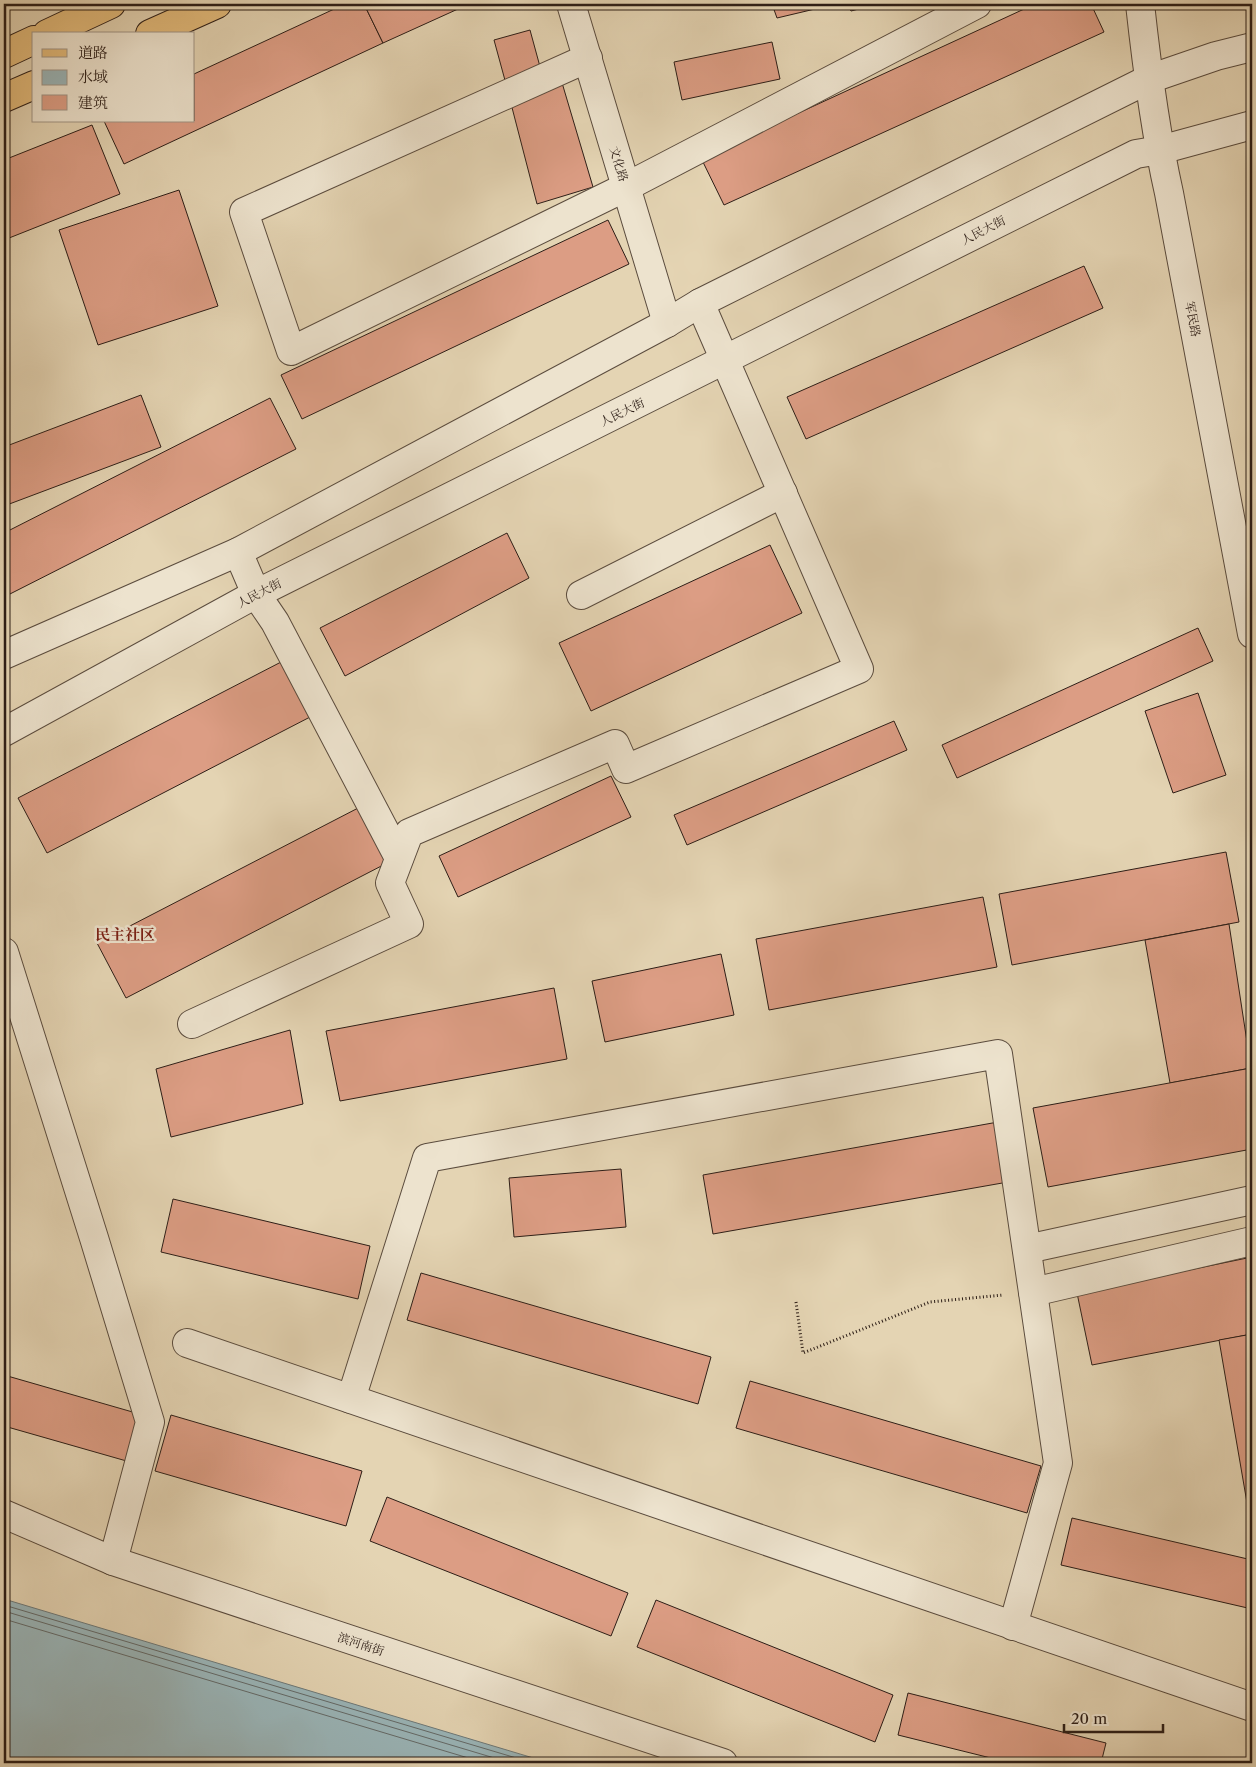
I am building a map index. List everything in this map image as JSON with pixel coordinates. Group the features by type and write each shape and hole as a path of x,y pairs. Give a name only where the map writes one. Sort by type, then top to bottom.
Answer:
{"main road":[{"path":"51,32 112,4"},
{"path":"154,32 217,4"},
{"path":"4,54 32,41"},
{"path":"4,98 32,86"}],"street":[{"name":"文化路","path":"571,4 667,323"},
{"path":"588,58 244,212 291,351 626,187 977,4"},
{"name":"军民路","path":"1140,4 1160,150 1252,634"},
{"path":"4,655 238,552 667,323 700,303 1149,79 1216,56 1252,47"},
{"name":"人民大街","path":"4,732 256,594 1136,154 1160,150 1252,124"},
{"path":"192,1024 409,924 390,883 408,833 615,744 626,769 859,668 700,303"},
{"path":"581,594 783,493"},
{"path":"238,552 256,594 275,622 399,858"},
{"path":"4,952 150,1422 113,1561"},
{"path":"351,1399 427,1158 998,1054 1058,1463 1013,1626"},
{"path":"1027,1249 1252,1200"},
{"path":"1033,1292 1252,1241"},
{"path":"187,1343 1252,1707"},
{"name":"滨河南街","path":"4,1514 113,1561 722,1763"}],"path":[{"path":"796,1302 803,1353 930,1302 1033,1292"}],"water":[{"path":"4,1599 550,1763 4,1763"}],"building":[{"path":"345,4 364,4 383,43 124,164 104,122 195,122 195,74"},
{"path":"364,4 469,4 383,43"},
{"path":"772,4 836,4 777,18"},
{"path":"847,4 878,4 851,11"},
{"path":"1035,4 1091,4 1104,32 724,205 701,158"},
{"path":"530,30 542,74 506,84 494,40"},
{"path":"772,42 780,79 682,100 674,62"},
{"path":"560,76 593,187 537,204 509,96"},
{"path":"92,125 120,194 4,240 4,160"},
{"path":"179,190 218,306 98,345 59,230"},
{"path":"608,220 629,264 302,419 281,375"},
{"path":"1084,266 1103,308 806,439 787,397"},
{"path":"141,395 161,447 4,506 4,447"},
{"path":"270,398 296,449 4,597 4,533"},
{"path":"507,533 529,578 345,676 320,628"},
{"path":"770,545 802,613 591,711 559,643"},
{"path":"1198,628 1213,661 957,778 942,745"},
{"path":"283,661 312,716 47,853 18,798"},
{"path":"1198,693 1226,775 1173,793 1145,711"},
{"path":"894,721 907,750 687,845 674,815"},
{"path":"611,776 631,817 458,897 439,856"},
{"path":"362,806 391,861 126,998 97,943"},
{"path":"1226,852 1239,922 1012,965 999,894"},
{"path":"983,897 997,967 769,1010 756,939"},
{"path":"1229,924 1251,1068 1170,1083 1145,940"},
{"path":"721,954 734,1015 605,1042 592,981"},
{"path":"554,988 567,1059 340,1101 326,1031"},
{"path":"290,1030 303,1104 171,1137 156,1069"},
{"path":"1251,1068 1252,1149 1048,1187 1033,1108"},
{"path":"998,1122 1008,1182 713,1234 703,1175"},
{"path":"621,1169 626,1227 514,1237 509,1178"},
{"path":"173,1199 370,1246 358,1299 161,1252"},
{"path":"1252,1257 1252,1334 1092,1365 1077,1293"},
{"path":"421,1273 711,1357 698,1404 407,1320"},
{"path":"1252,1334 1252,1532 1219,1340"},
{"path":"4,1375 143,1415 130,1462 4,1426"},
{"path":"750,1381 1041,1466 1027,1513 736,1428"},
{"path":"171,1415 362,1471 346,1526 155,1471"},
{"path":"387,1497 628,1593 611,1636 370,1541"},
{"path":"1072,1518 1252,1560 1252,1609 1061,1565"},
{"path":"656,1600 893,1695 875,1742 637,1647"},
{"path":"908,1693 1106,1743 1101,1763 1011,1763 898,1735"}],"district":[{"name":"民主社区","path":"125,934"}]}
